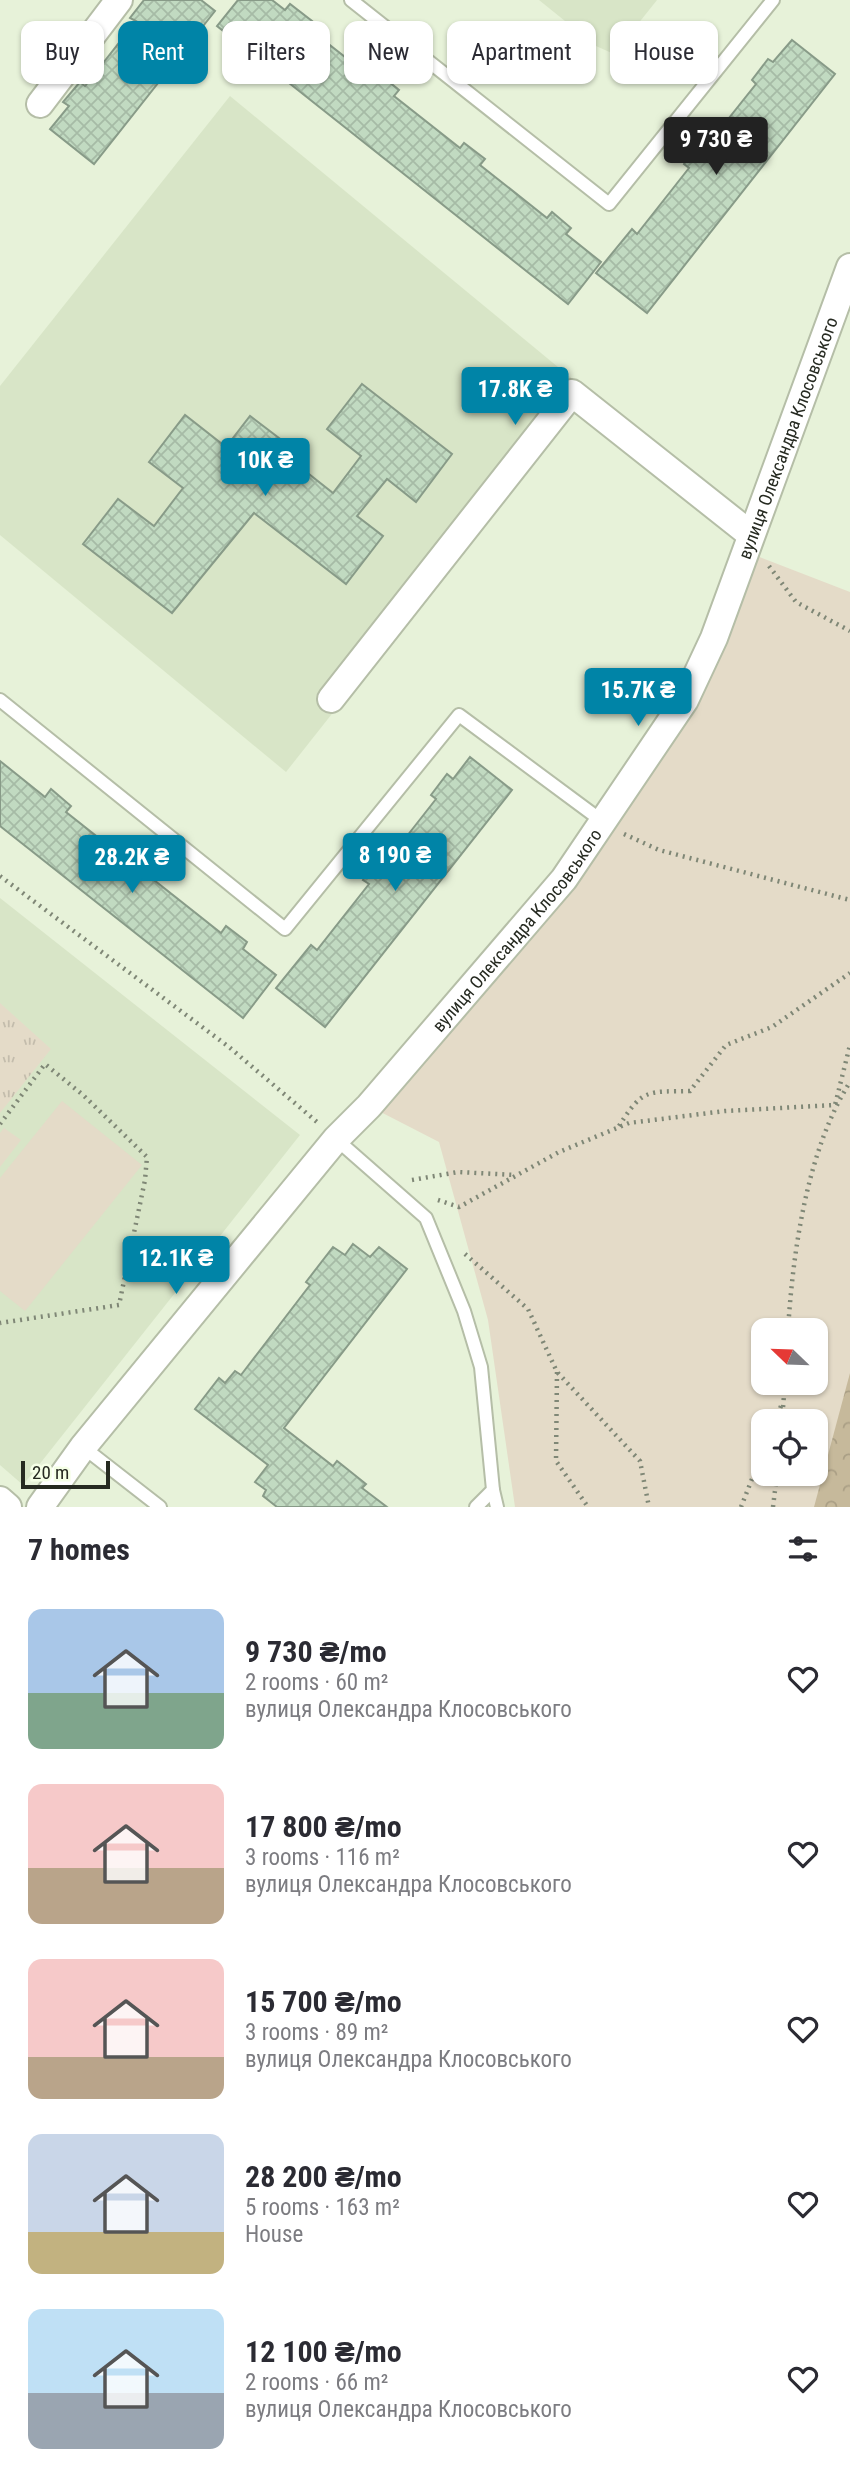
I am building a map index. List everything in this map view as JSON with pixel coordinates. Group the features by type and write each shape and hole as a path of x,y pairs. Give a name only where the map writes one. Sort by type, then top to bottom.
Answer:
{"street":[{"path":"40,104 119,0"},
{"name":"вулиця Олександра Клосовського","path":"40,1507 83,1447 336,1139 369,1106 611,827 685,700 756,545 850,267"},
{"path":"331,699 572,393 756,545"},
{"path":"0,1500 8,1507"}],"lane":[{"path":"351,0 610,204 773,0"},
{"path":"0,700 285,929 459,715 611,827"},
{"path":"336,1139 426,1218 464,1311 481,1367 497,1507"},
{"path":"83,1447 160,1507"},
{"path":"475,1507 493,1490"}],"path":[{"path":"756,545 796,602 850,631"},
{"path":"611,827 659,850 850,900"},
{"path":"0,876 229,1047 336,1139"},
{"path":"618,1128 636,1100 652,1092 690,1091 726,1045 772,1027 850,973"},
{"path":"789,1318 791,1275 808,1189 835,1105 850,1045"},
{"path":"0,1124 45,1064 83,1094 146,1157 145,1180 119,1305 0,1323"},
{"path":"835,1105 850,1082"},
{"path":"435,1199 459,1207 559,1152 629,1123 725,1111 835,1105"},
{"path":"387,1184 458,1172 515,1175"},
{"path":"426,1218 528,1309 557,1372 640,1461 649,1507"},
{"path":"557,1372 556,1461 588,1507"},
{"path":"783,1409 784,1395"},
{"path":"780,1409 784,1400"},
{"path":"741,1507 751,1482"},
{"path":"774,1507 776,1486"}],"shaded area":[{"path":"539,0 657,0 640,21 610,21 610,52 596,46 596,21 565,21"},
{"path":"230,96 587,391 286,772 0,535 0,386"},
{"path":"0,898 300,1135 23,1485 0,1465"}],"green space":[{"path":"744,551 850,592 850,1507 515,1507 488,1320 439,1142 369,1106 564,879 685,700"},
{"path":"0,1003 51,1049 0,1113"},
{"path":"62,1101 142,1165 25,1311 0,1291 0,1178"},
{"path":"4,1128 21,1140 0,1167 0,1133"},
{"path":"850,1373 850,1507 814,1507 820,1486 828,1486 828,1455"}],"building":[{"path":"144,0 201,0 215,11 207,21 136,21 130,18"},
{"path":"238,0 272,0 285,10 290,4 312,21 222,21 222,30 217,26"},
{"path":"792,40 835,74 647,313 596,273 632,229 637,234 689,168 684,164 700,143 705,148 756,84 752,80 768,59 773,62"},
{"path":"118,44 118,84 157,84 94,164 50,129 69,106 63,102 78,84 104,84 104,62"},
{"path":"330,45 344,56 344,84 392,84 399,90 394,96 460,148 464,143 485,159 480,165 547,218 552,212 571,228 566,234 601,262 568,304 290,84 330,84"},
{"path":"362,384 452,454 416,502 387,479 357,516 383,536 346,584 254,513 172,613 83,544 118,499 154,526 183,488 149,462 185,415 226,447 250,416 296,451 290,459 333,493 361,456 327,429"},
{"path":"470,757 512,790 325,1027 276,988 311,945 317,950 369,884 363,880 379,860 385,864 436,799 431,795 447,774 453,779"},
{"path":"0,761 45,797 51,789 71,806 66,812 133,865 138,859 158,875 154,880 221,933 226,926 247,942 243,949 276,975 243,1018 0,826"},
{"path":"353,1244 370,1257 379,1247 407,1269 284,1428 333,1466 337,1461 366,1484 362,1488 387,1507 277,1507 263,1496 266,1490 255,1482 268,1465 195,1409 219,1378 225,1383 235,1371 241,1375 310,1285 306,1282 333,1247 345,1255"}]}
